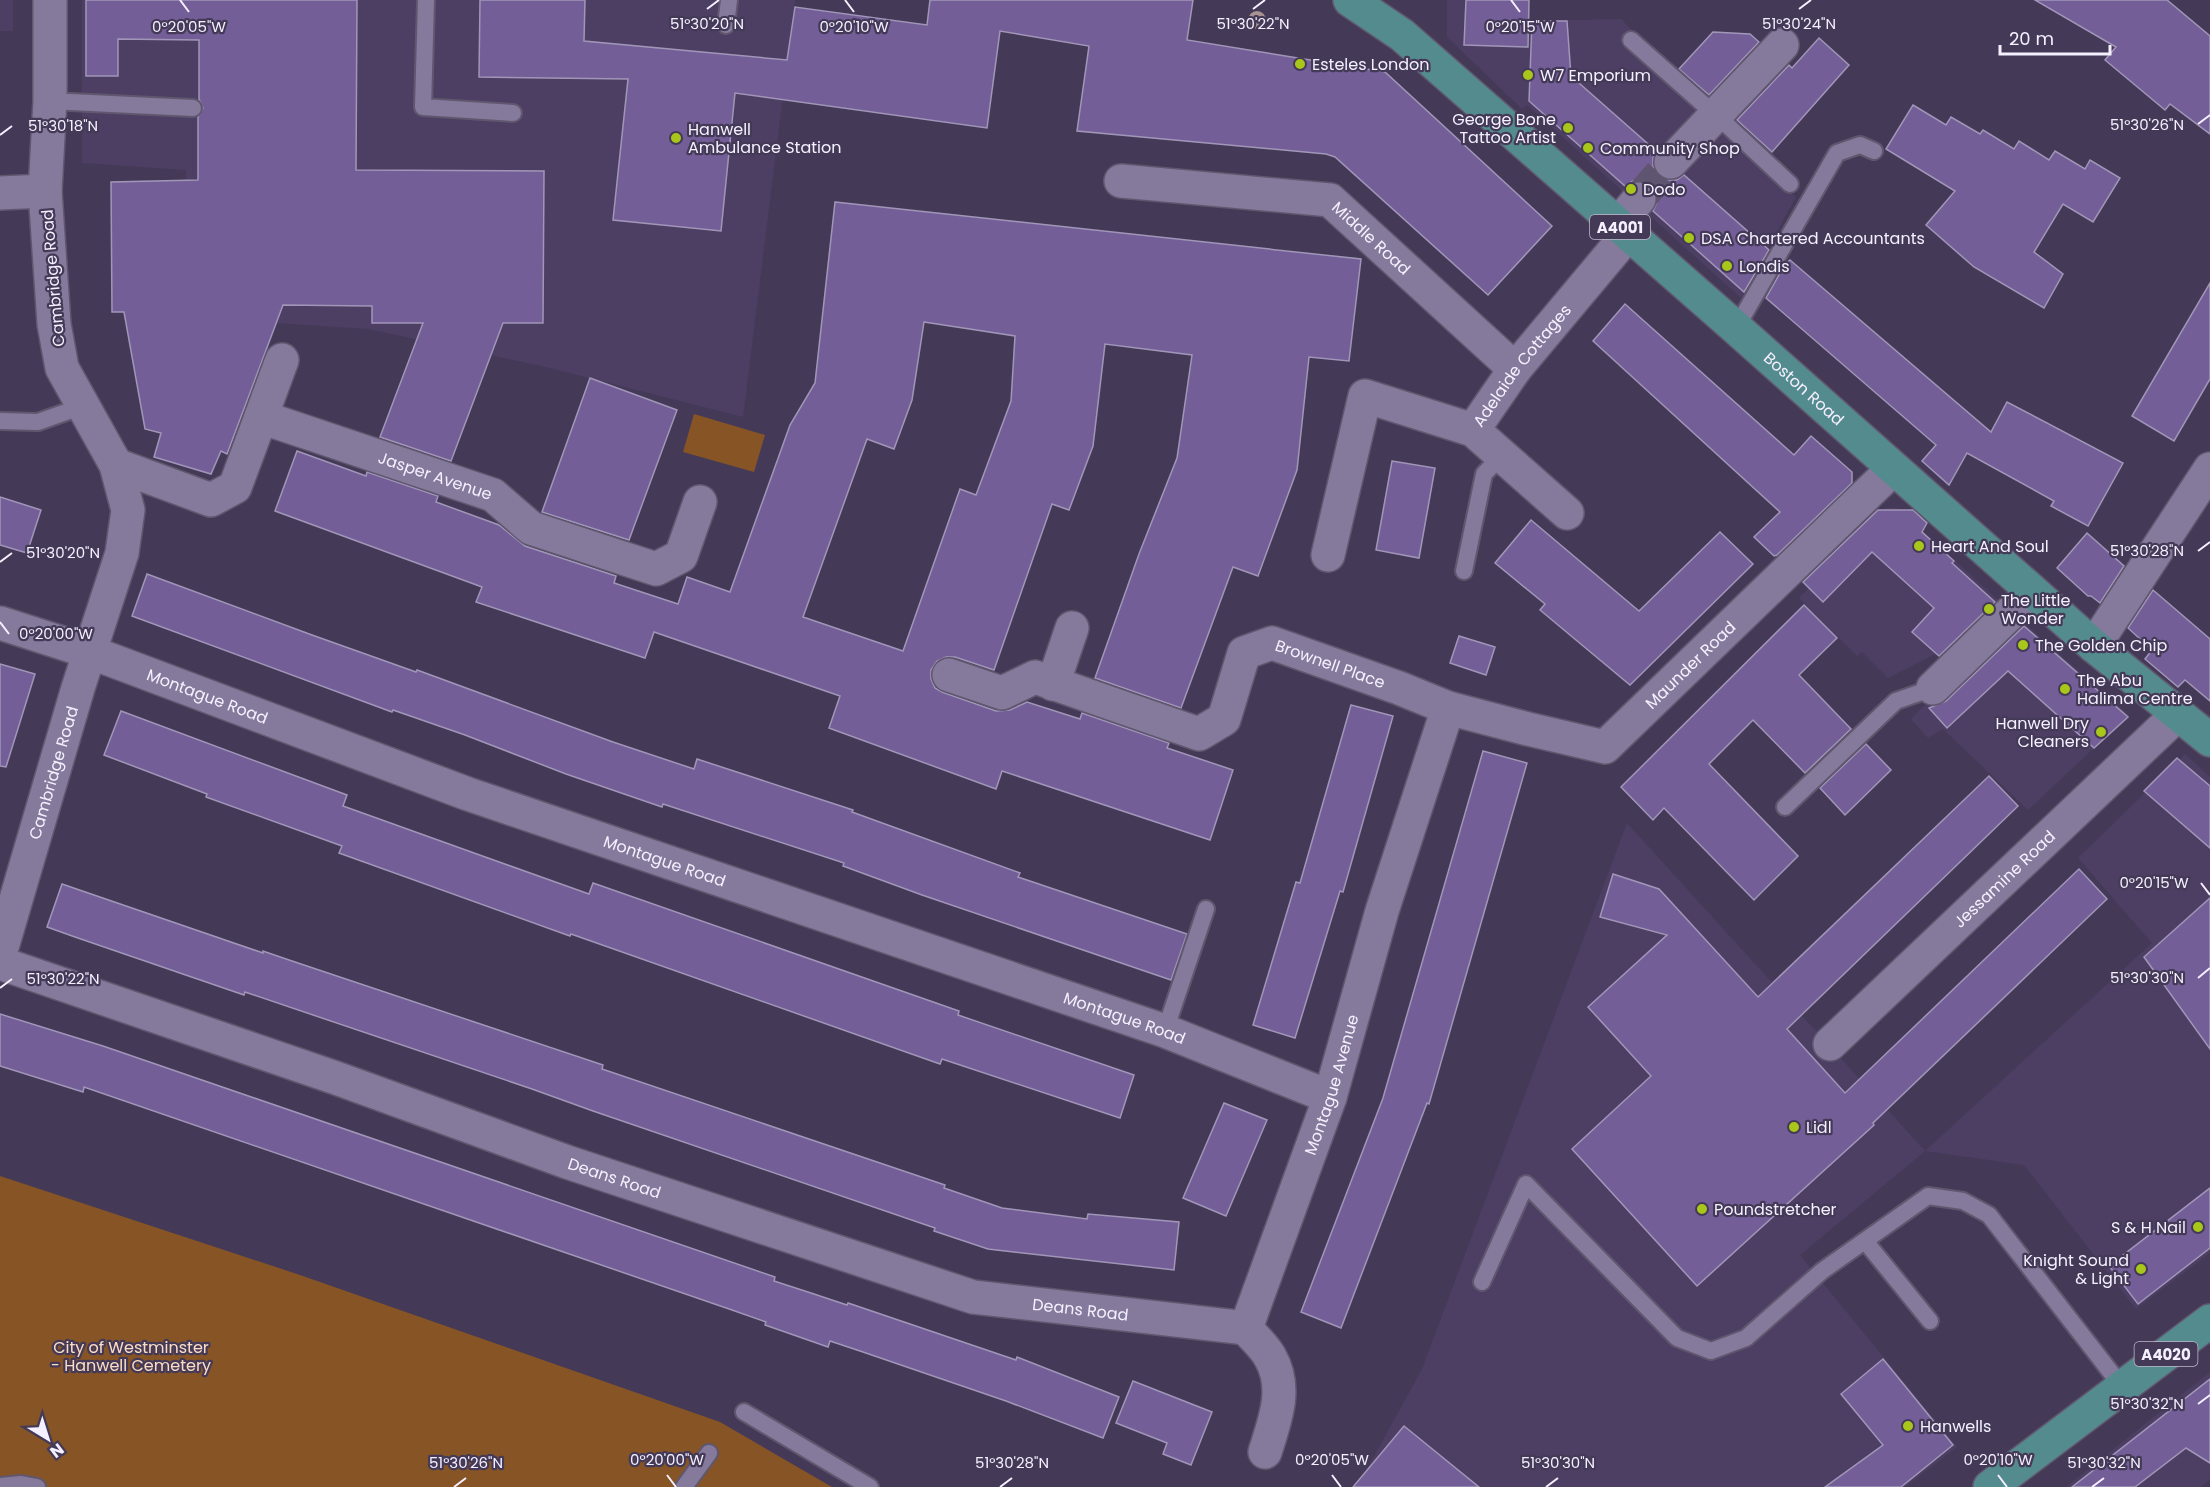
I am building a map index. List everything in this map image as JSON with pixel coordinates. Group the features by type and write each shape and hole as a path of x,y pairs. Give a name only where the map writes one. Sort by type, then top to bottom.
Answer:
{"main road":[{"name":"Boston Road","path":"1350,0 1402,35 2032,592 2094,646 2210,740"},
{"name":"Boston Road","path":"1375,0 1402,35"},
{"name":"A4020","path":"1990,1487 2210,1321"}],"street":[{"name":"Cambridge Road","path":"0,954 122,553 128,510 116,465 62,368 54,324 45,191 50,101 50,0"},
{"path":"1671,162 1782,45"},
{"name":"Middle Road","path":"1121,181 1330,200 1515,369"},
{"path":"0,193 45,191"},
{"name":"Adelaide Cottages","path":"1567,513 1473,430 1515,369 1623,229 1639,200"},
{"path":"116,465 211,500 235,487 282,360"},
{"path":"1328,555 1365,396 1473,430"},
{"name":"Jasper Avenue","path":"261,417 493,495 531,528 656,568 681,556 700,502"},
{"name":"Maunder Road","path":"1448,708 1605,747 1893,469"},
{"path":"2094,646 2210,469"},
{"path":"1933,688 2032,592"},
{"name":"Montague Road","path":"0,623 90,652 468,794 1165,1030 1330,1097"},
{"path":"1053,684 1072,628"},
{"name":"Brownell Place","path":"949,675 1002,693 1035,677 1199,734 1224,719 1244,653 1272,643 1448,708"},
{"name":"Montague Avenue","path":"1245,1328 1330,1097 1382,911 1448,708"},
{"name":"Jessamine Road","path":"1830,1044 2178,714"},
{"name":"Deans Road","path":"0,963 336,1078 567,1162 973,1297 1245,1328"},
{"path":"1245,1328 1269,1356 1279,1379 1278,1408 1265,1452"}],"lane":[{"path":"426,0 423,107 513,113"},
{"path":"726,25 729,0"},
{"path":"1631,40 1790,184"},
{"path":"50,101 193,108"},
{"path":"1736,328 1837,153 1860,145 1874,151"},
{"path":"0,421 38,422 83,406"},
{"path":"1464,571 1484,474 1502,455"},
{"path":"1785,807 1896,701 1933,688"},
{"path":"1165,1030 1206,909"},
{"path":"1482,1282 1526,1184 1677,1338 1711,1351 1746,1338 1822,1271 1928,1196 1963,1201 1989,1215 2123,1388"},
{"path":"1864,1241 1930,1321"},
{"path":"744,1412 870,1487"},
{"path":"684,1487 708,1453"},
{"path":"0,1486 21,1484 37,1487"}],"shaded area":[{"path":"0,0 13,0 13,31 0,31"},
{"path":"82,0 795,0 743,417 546,367 368,329 187,317 186,170 82,163"},
{"path":"1447,0 1530,0 1530,21 1621,19 1632,30 1621,44 1796,197 1741,298 1527,105 1522,109 1447,37"},
{"path":"1885,508 1898,508 1999,601 1963,640 1888,678 1862,652 1857,656 1799,598"},
{"path":"2023,622 2129,715 2028,810 1943,729 1928,738 1911,719 1952,678"},
{"path":"2185,754 2210,777 2210,1253 2136,1309 2024,1165 1925,1151 2152,943 2078,858"},
{"path":"1627,823 1925,1151 1800,1255 1957,1447 1905,1487 1354,1487 1362,1478 1422,1369"},
{"path":"2210,1372 2210,1479 2200,1487 2066,1487"}],"green space":[{"path":"694,414 765,435 754,472 683,452"},
{"name":"City of Westminster - Hanwell Cemetery","path":"0,1176 300,1275 720,1422 832,1487 0,1487"}],"building":[{"path":"86,0 357,0 356,170 544,171 543,323 503,323 451,461 380,437 423,323 372,323 372,306 283,305 227,454 221,451 211,474 154,457 161,433 145,429 124,312 112,312 111,182 198,180 198,117 203,108 199,99 199,40 118,39 118,76 86,76"},
{"path":"480,0 585,0 584,41 787,60 795,7 927,25 930,0 1193,0 1187,40 1385,72 1552,226 1488,295 1335,157 1326,154 1077,131 1089,46 1000,31 987,128 735,93 721,231 613,220 628,79 479,77"},
{"path":"1466,0 1529,0 1528,47 1464,45"},
{"path":"2035,0 2167,0 2210,36 2210,134 2170,104 2165,110 2105,60 2116,47"},
{"path":"1532,21 1567,21 1571,76 1656,151 1653,167 1658,175 1667,180 1677,180 1684,175 1769,250 1744,292 1653,211 1657,202 1657,193 1651,185 1642,181 1633,181 1625,186 1529,101"},
{"path":"1713,32 1750,34 1759,42 1709,95 1679,69"},
{"path":"1819,38 1849,65 1772,152 1737,120 1789,65 1792,68"},
{"path":"1913,105 1946,125 1951,117 1980,134 1983,130 2014,149 2019,141 2049,160 2055,151 2085,169 2090,160 2120,178 2093,222 2063,204 2034,252 2063,274 2044,308 1974,267 1926,225 1955,191 1886,149"},
{"path":"835,202 1361,259 1349,361 1309,357 1297,470 1258,576 1233,567 1181,708 1095,678 1139,554 1177,458 1192,355 1105,344 1093,446 1069,510 1052,504 994,670 955,657 946,657 937,661 931,670 931,679 935,688 996,711 1010,710 1027,702 1080,719 1082,713 1169,743 1167,748 1233,770 1210,840 1002,771 996,789 829,728 840,696 654,632 645,658 476,602 482,587 275,511 297,451 366,476 367,472 438,496 436,502 499,525 525,546 616,576 614,583 678,604 687,577 730,592 790,425 815,383","holes":["924,322 1015,336 1011,401 976,495 960,489 903,651 803,617 867,439 894,449 912,400"]},
{"path":"1790,260 1991,432 2007,402 2123,463 2088,526 2051,506 2054,501 1967,453 1949,485 1922,461 1936,445 1766,298 1785,264"},
{"path":"2210,283 2210,379 2174,441 2132,416"},
{"path":"1625,304 1794,455 1811,436 1852,472 1852,483 1777,555 1774,556 1754,537 1780,512 1593,341"},
{"path":"590,378 677,410 629,540 542,512"},
{"path":"1392,461 1435,468 1419,558 1376,550"},
{"path":"0,497 41,510 27,553 0,545"},
{"path":"1878,510 1913,510 1927,523 1922,532 1995,602 1939,656 1912,632 1934,608 1872,552 1823,602 1803,582"},
{"path":"1531,520 1639,611 1720,532 1753,564 1630,685 1540,610 1545,604 1495,563"},
{"path":"2087,533 2124,566 2100,603 2088,596 2057,568"},
{"path":"147,574 613,742 694,769 697,759 853,810 852,812 1020,873 1018,877 1187,934 1171,980 922,895 843,866 844,863 663,804 662,807 566,774 465,735 393,710 392,712 132,616"},
{"path":"2153,590 2210,639 2210,701 2185,680 2178,687 2145,659 2152,650 2128,628"},
{"path":"1804,605 1837,638 1799,675 1851,729 1805,773 1753,720 1709,764 1798,856 1754,900 1664,808 1653,820 1621,787"},
{"path":"2024,626 2128,717 2094,748 2008,671 1947,728 1929,708 1946,701"},
{"path":"1459,636 1495,647 1486,675 1450,663"},
{"path":"0,664 35,674 6,767 0,766"},
{"path":"1351,705 1393,716 1343,892 1340,891 1295,1038 1253,1025 1296,882 1300,883"},
{"path":"121,711 347,795 343,806 589,894 593,883 959,1011 958,1015 1134,1075 1120,1118 942,1059 940,1064 339,853 342,846 206,797 207,794 104,755"},
{"path":"1866,744 1891,770 1845,815 1820,788"},
{"path":"1483,751 1527,763 1429,1104 1427,1103 1341,1328 1301,1312 1383,1098"},
{"path":"2177,758 2210,786 2210,848 2144,791"},
{"path":"1989,776 2018,806 1787,1029 1845,1093 2079,869 2107,899 1873,1123 1874,1125 1697,1286 1572,1149 1651,1076 1588,1007 1667,935 1600,917 1613,874 1659,889 1758,997"},
{"path":"62,884 603,1065 602,1069 945,1185 944,1188 1002,1208 1087,1219 1088,1214 1179,1222 1174,1270 988,1249 934,1231 935,1228 532,1089 75,937 47,927"},
{"path":"2210,898 2210,1049 2144,957"},
{"path":"0,1014 103,1046 775,1277 774,1281 847,1305 848,1303 1016,1360 1017,1357 1119,1397 1103,1438 1006,1401 830,1341 828,1347 765,1325 766,1322 732,1310 84,1087 83,1092 0,1066"},
{"path":"1224,1103 1267,1120 1226,1216 1183,1198"},
{"path":"2210,1188 2210,1248 2138,1304 2109,1266"},
{"path":"1883,1359 1953,1445 1901,1487 1825,1487 1883,1445 1841,1394"},
{"path":"2210,1379 2210,1463 2186,1448 2135,1487 2072,1487"},
{"path":"1133,1381 1212,1412 1191,1465 1163,1454 1167,1443 1116,1423"},
{"path":"1404,1426 1479,1487 1353,1487"}],"tunnel":[{"path":"1639,199 1671,162"}],"place":[{"name":"Esteles London","path":"1300,64"},
{"name":"W7 Emporium","path":"1528,75"},
{"name":"George Bone Tattoo Artist","path":"1568,128"},
{"name":"Hanwell Ambulance Station","path":"676,138"},
{"name":"Community Shop","path":"1588,148"},
{"name":"Dodo","path":"1631,189"},
{"name":"DSA Chartered Accountants","path":"1689,238"},
{"name":"Londis","path":"1727,266"},
{"name":"Heart And Soul","path":"1919,546"},
{"name":"The Little Wonder","path":"1989,609"},
{"name":"The Golden Chip","path":"2023,645"},
{"name":"The Abu Halima Centre","path":"2065,689"},
{"name":"Hanwell Dry Cleaners","path":"2101,732"},
{"name":"Lidl","path":"1794,1127"},
{"name":"Poundstretcher","path":"1702,1209"},
{"name":"S & H Nail","path":"2198,1227"},
{"name":"Knight Sound & Light","path":"2141,1269"},
{"name":"Hanwells","path":"1908,1426"}]}
